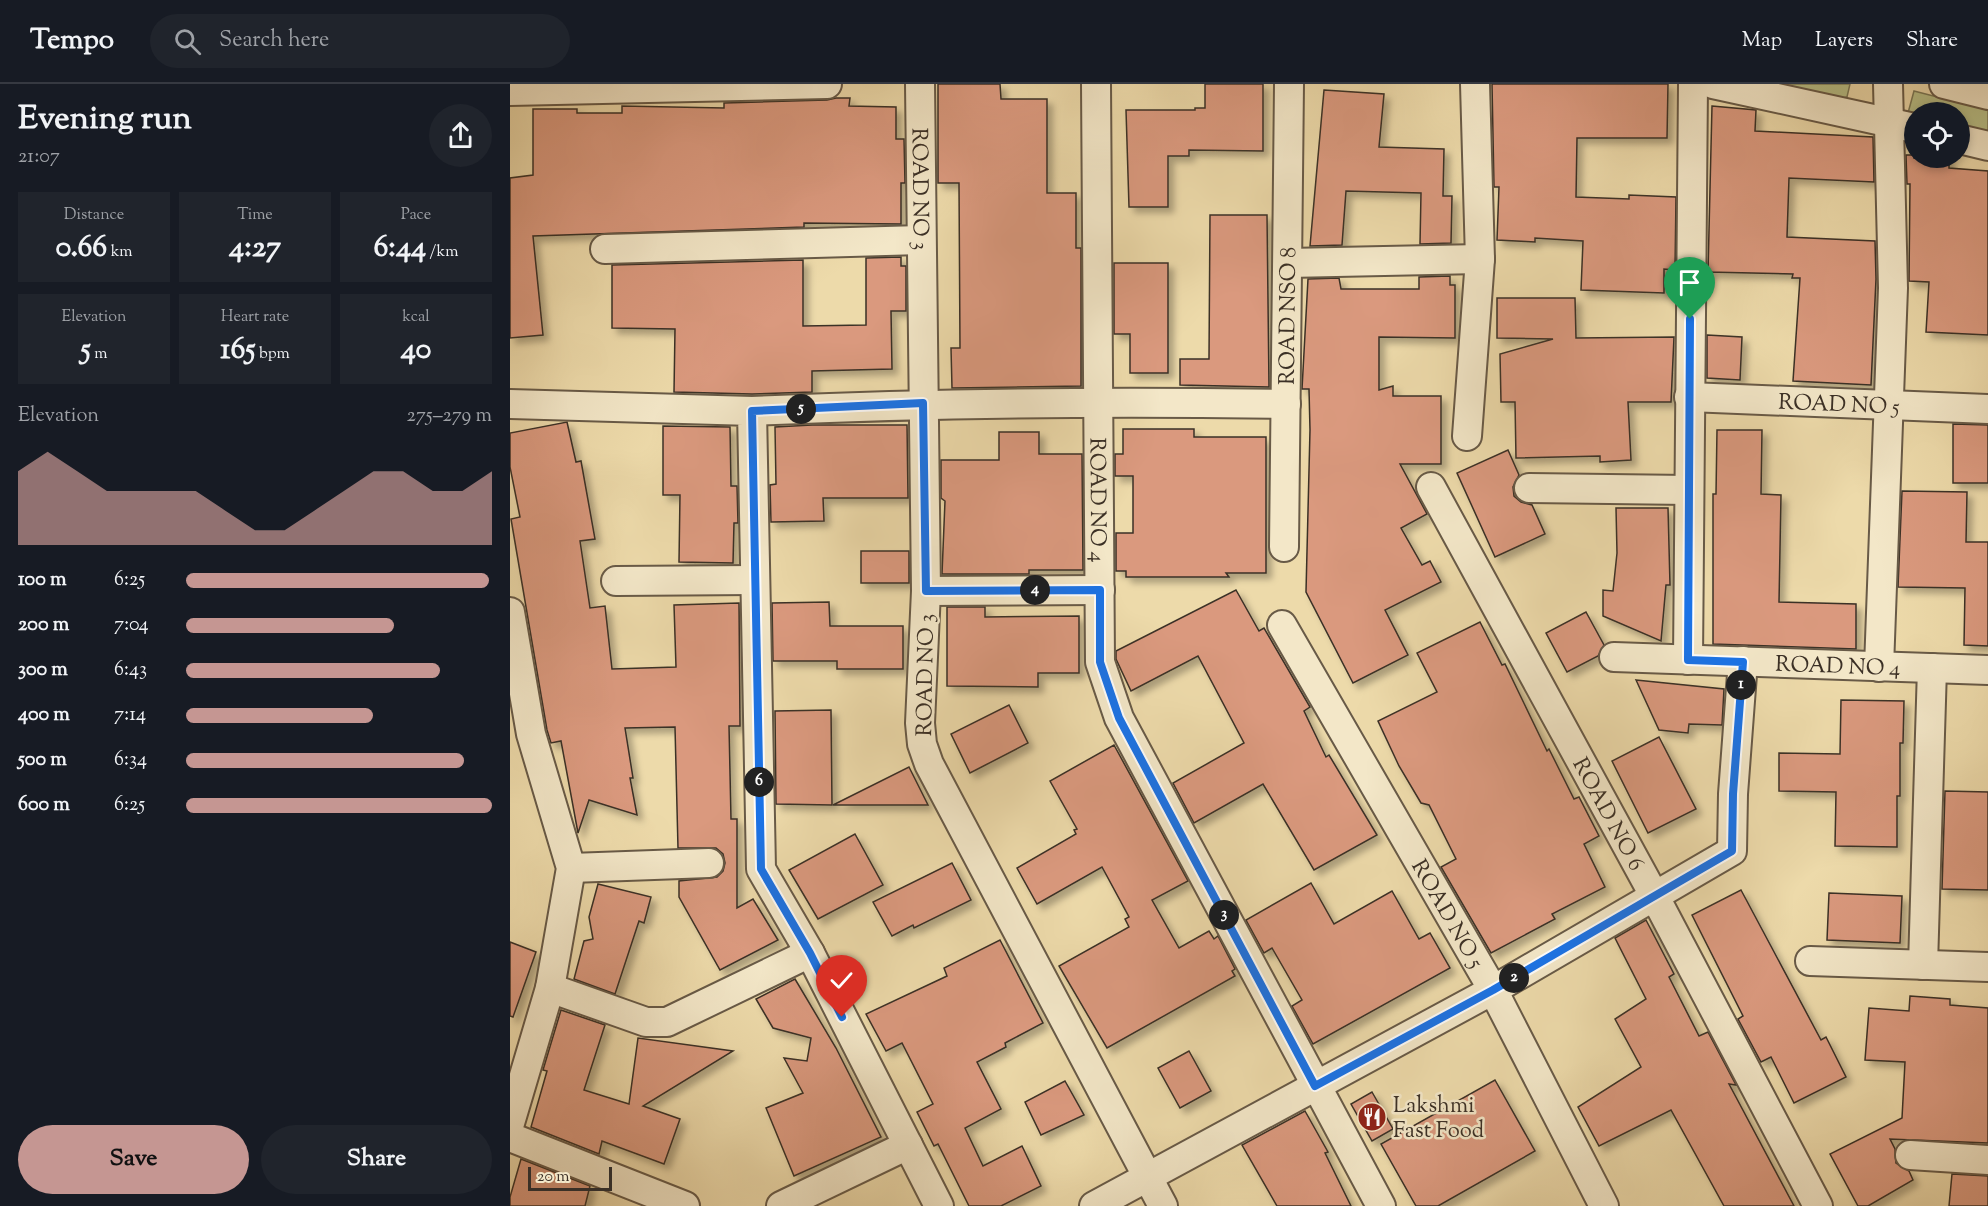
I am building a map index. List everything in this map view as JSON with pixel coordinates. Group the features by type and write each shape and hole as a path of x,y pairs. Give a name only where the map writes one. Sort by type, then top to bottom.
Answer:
{"street":[{"path":"510,91 827,84"},
{"name":"ROAD NO 3","path":"920,84 926,591 920,723 922,744 929,764 1163,1206"},
{"name":"ROAD NO 4","path":"1096,84 1100,401 1100,662 1119,718 1381,1206"},
{"name":"ROAD NSO 8","path":"1284,547 1289,84"},
{"path":"1467,436 1480,259 1475,84"},
{"path":"1688,660 1693,84"},
{"path":"1713,84 1902,126"},
{"path":"1879,667 1887,405 1902,126 1888,84"},
{"path":"1944,84 1988,95"},
{"path":"1970,142 1988,146"},
{"path":"605,249 921,240"},
{"path":"1288,263 1480,259"},
{"name":"ROAD NO 5","path":"1689,397 1988,409"},
{"path":"510,404 752,411 923,403 1100,401 1286,404"},
{"path":"752,411 761,869 810,953 939,1206"},
{"name":"ROAD NO 6","path":"1431,487 1654,897 1818,1206"},
{"path":"1528,488 1689,489"},
{"path":"616,581 754,580"},
{"path":"926,591 1100,590"},
{"path":"510,612 520,735 571,867 550,988 510,1122"},
{"name":"ROAD NO 5","path":"1282,625 1493,990 1604,1206"},
{"name":"ROAD NO 4","path":"1614,657 1988,670"},
{"path":"1094,1206 1493,990 1732,851 1733,794 1743,662"},
{"path":"1923,965 1932,668"},
{"path":"571,867 709,863"},
{"path":"550,988 646,1022 667,1022 810,953"},
{"path":"1810,961 1988,967"},
{"path":"510,1137 685,1206"},
{"path":"781,1206 908,1145"},
{"path":"1910,1155 1988,1160"}],"green space":[{"path":"1766,84 1850,84 1847,97 1831,102"},
{"path":"1914,91 1957,102 1911,102"},
{"path":"1970,105 1988,110 1988,134 1970,130"}],"building":[{"path":"938,84 1000,84 1001,99 1047,99 1047,193 1076,193 1076,248 1081,248 1081,386 952,388 951,348 960,348 959,183 938,183"},
{"path":"1205,84 1263,84 1263,151 1189,150 1189,156 1168,156 1168,207 1129,207 1126,110 1205,108"},
{"path":"1492,84 1668,84 1667,138 1577,138 1576,197 1629,199 1629,195 1676,197 1675,270 1664,269 1664,293 1581,290 1583,241 1535,238 1535,242 1497,240 1499,187 1494,187"},
{"path":"1324,90 1384,94 1379,147 1444,149 1443,196 1452,196 1451,243 1420,244 1421,193 1346,191 1342,245 1310,246"},
{"path":"850,98 849,106 896,107 896,139 904,139 905,183 901,183 901,224 804,223 804,227 533,236 543,335 510,338 510,178 533,175 533,109 577,109 577,113 622,113 622,106 724,108 724,103"},
{"path":"1712,106 1756,110 1755,131 1873,137 1874,182 1789,178 1787,237 1875,241 1876,279 1871,385 1793,381 1800,278 1792,278 1793,274 1708,272"},
{"path":"1906,168 1988,171 1988,335 1926,332 1929,282 1909,281 1910,184 1907,184"},
{"path":"1210,215 1267,215 1269,387 1180,385 1180,359 1209,359"},
{"path":"901,257 901,266 906,266 906,311 891,311 892,369 812,371 812,392 752,394 674,392 675,329 612,328 612,265 803,260 803,326 866,325 866,258"},
{"path":"1114,263 1168,263 1168,373 1130,373 1130,334 1114,334"},
{"path":"1450,276 1450,285 1455,285 1455,338 1379,337 1379,390 1393,386 1393,396 1441,396 1441,464 1400,464 1427,514 1401,528 1422,565 1430,561 1441,582 1385,610 1408,655 1353,683 1306,592 1310,430 1309,389 1302,389 1308,279 1339,278 1341,289 1419,289 1419,277"},
{"path":"1497,298 1575,298 1576,338 1674,337 1671,402 1628,402 1631,460 1600,462 1600,456 1516,458 1515,402 1501,402 1500,354 1553,339 1497,338"},
{"path":"1707,335 1742,337 1740,380 1707,378"},
{"path":"567,422 576,462 581,461 595,539 580,541 590,608 605,606 612,669 676,667 674,605 739,603 740,726 729,726 731,819 737,819 737,908 753,899 778,940 720,970 679,897 679,881 717,877 723,871 725,863 723,854 716,848 678,848 675,727 625,728 633,778 630,778 637,815 589,800 578,833 561,741 551,743 547,730 511,519 520,517 510,467 510,433"},
{"path":"1953,424 1988,425 1988,483 1953,483"},
{"path":"907,425 908,498 823,498 824,521 771,522 770,485 776,484 775,427"},
{"path":"663,426 730,427 731,486 737,486 738,523 734,523 733,563 679,562 680,495 663,495"},
{"path":"1123,429 1194,429 1194,437 1266,437 1266,573 1226,573 1229,577 1126,577 1126,571 1116,571 1116,533 1133,533 1133,476 1115,476 1115,454 1123,454"},
{"path":"1717,430 1762,430 1761,494 1781,495 1779,602 1856,604 1856,649 1713,644 1713,494 1716,494"},
{"path":"999,432 1039,432 1039,454 1082,454 1083,570 1029,570 1029,574 942,574 945,501 941,498 941,460 999,460"},
{"path":"1508,450 1519,475 1513,487 1514,496 1521,502 1532,505 1545,534 1495,557 1457,473"},
{"path":"1902,491 1967,492 1966,542 1988,542 1988,646 1964,645 1965,588 1898,587"},
{"path":"1616,508 1668,508 1670,585 1666,585 1661,641 1603,616 1603,590 1613,591 1617,553"},
{"path":"861,551 909,551 909,583 861,583"},
{"path":"1236,590 1259,631 1264,628 1310,707 1304,711 1326,757 1329,755 1377,835 1314,870 1263,784 1194,823 1173,783 1244,743 1198,656 1131,691 1116,659 1116,651"},
{"path":"829,602 830,626 903,626 903,669 837,669 837,661 773,661 772,603"},
{"path":"947,607 985,607 985,617 1079,616 1079,673 1038,673 1038,687 947,686"},
{"path":"1586,612 1604,645 1598,656 1567,672 1546,633"},
{"path":"1480,622 1502,665 1505,664 1547,751 1549,749 1574,799 1579,797 1599,836 1584,844 1605,887 1552,914 1555,919 1491,953 1441,867 1456,859 1429,805 1421,803 1399,766 1378,721 1437,692 1417,653"},
{"path":"1636,680 1724,689 1722,725 1689,724 1688,733 1659,730"},
{"path":"1841,700 1904,701 1903,743 1900,743 1900,796 1897,796 1897,847 1835,846 1836,792 1779,791 1779,753 1840,754"},
{"path":"1009,705 1028,743 970,773 951,734"},
{"path":"831,710 832,805 776,804 775,711"},
{"path":"1659,737 1696,809 1648,833 1612,761"},
{"path":"1114,745 1188,881 1152,900 1179,948 1209,931 1214,939 1218,936 1235,969 1232,971 1235,976 1107,1048 1059,966 1129,927 1125,919 1129,917 1102,867 1037,904 1017,868 1076,834 1074,830 1077,829 1050,781"},
{"path":"909,767 928,805 833,805"},
{"path":"1945,791 1988,792 1988,890 1942,889"},
{"path":"855,834 883,885 818,919 789,870"},
{"path":"952,863 971,900 914,928 913,925 892,936 873,902"},
{"path":"1311,883 1334,924 1392,891 1419,939 1430,933 1450,968 1313,1044 1292,1006 1302,1000 1272,948 1264,953 1246,920"},
{"path":"598,884 651,897 644,923 639,921 615,994 574,979 584,941 593,939 589,917"},
{"path":"1741,890 1821,1040 1826,1037 1846,1077 1794,1103 1771,1057 1761,1062 1738,1019 1743,1016 1692,915"},
{"path":"1829,893 1902,896 1900,943 1827,940"},
{"path":"1646,920 1674,974 1669,977 1699,1036 1708,1032 1736,1085 1729,1084 1794,1206 1724,1206 1671,1110 1599,1146 1578,1107 1641,1067 1615,1019 1646,999 1615,938"},
{"path":"1000,940 1043,1023 1005,1043 1006,1047 977,1062 1001,1109 965,1128 983,1166 1022,1146 1041,1186 1001,1206 969,1206 938,1144 934,1146 917,1112 933,1104 902,1043 886,1051 866,1014 947,976 944,968"},
{"path":"510,942 536,952 513,1017 510,1016"},
{"path":"795,979 836,1048 881,1137 794,1176 766,1108 803,1093 784,1058 807,1061 811,1038 773,1028 756,999"},
{"path":"1910,996 1950,999 1950,1005 1988,1008 1988,1143 1890,1139 1895,1149 1896,1163 1909,1171 1913,1180 1868,1206 1858,1206 1830,1154 1902,1118 1905,1062 1865,1060 1869,1008 1909,1011"},
{"path":"561,1010 605,1025 584,1090 629,1104 638,1038 733,1051 643,1106 680,1119 664,1164 602,1141 599,1154 531,1127 547,1071 543,1070"},
{"path":"1189,1051 1211,1091 1180,1108 1158,1068"},
{"path":"1495,1080 1535,1151 1438,1206 1416,1206 1381,1144"},
{"path":"1065,1081 1084,1115 1041,1135 1025,1102"},
{"name":"Lakshmi Fast Food","path":"1372,1092 1393,1129 1372,1141 1351,1104"},
{"path":"1305,1111 1328,1152 1325,1153 1351,1206 1277,1206 1242,1145"},
{"path":"521,1159 590,1186 585,1206 510,1206 510,1197"},
{"path":"1952,1174 1988,1176 1988,1206 1949,1206"}],"place":[{"name":"Lakshmi Fast Food","path":"1372,1117"}],"route":[{"path":"842,1017 810,953 761,869 752,411 923,403 926,591 1100,590 1100,662 1119,718 1315,1086 1493,990 1732,851 1733,794 1743,662 1688,660 1690,319"}]}
